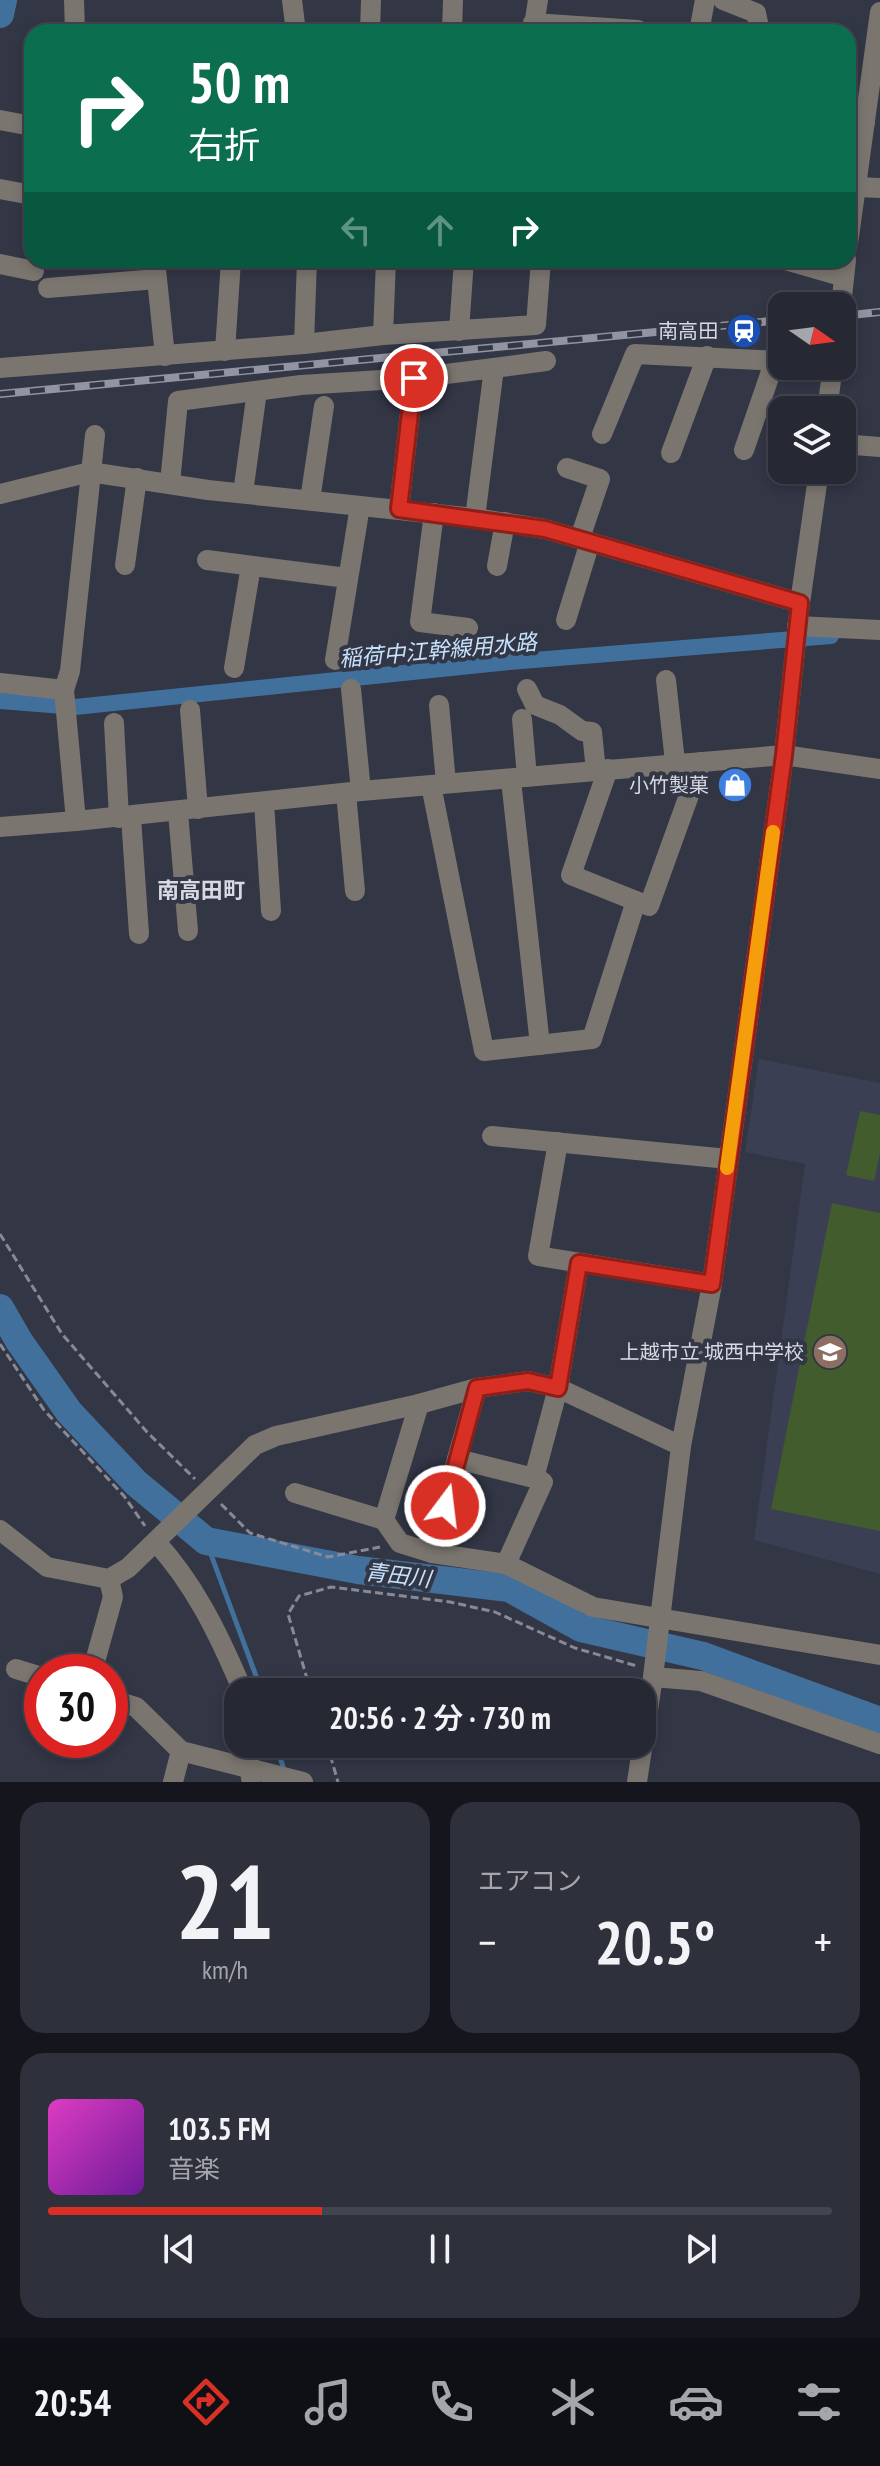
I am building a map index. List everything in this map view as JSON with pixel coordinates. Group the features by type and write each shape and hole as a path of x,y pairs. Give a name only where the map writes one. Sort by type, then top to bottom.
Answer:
{"street":[{"path":"74,0 75,24"},
{"path":"292,0 295,24"},
{"path":"370,24 371,0"},
{"path":"452,24 453,0"},
{"path":"534,24 538,0"},
{"path":"700,24 705,0"},
{"path":"723,0 756,13 758,24"},
{"path":"856,169 880,12"},
{"path":"856,113 865,122"},
{"path":"0,120 24,124"},
{"path":"856,181 880,188"},
{"path":"0,189 24,194"},
{"path":"0,264 34,271"},
{"path":"225,351 230,268"},
{"path":"304,344 307,268"},
{"path":"383,335 386,268"},
{"path":"459,331 463,268"},
{"path":"0,368 536,325 540,268"},
{"path":"842,292 845,268"},
{"path":"48,288 156,269 165,356"},
{"path":"602,434 635,354 768,359"},
{"path":"671,453 707,356"},
{"path":"170,483 178,401 301,385 414,378 546,361"},
{"path":"475,518 494,368"},
{"path":"399,509 414,378"},
{"path":"744,450 770,380"},
{"path":"243,493 257,391"},
{"path":"310,500 324,406"},
{"path":"76,821 64,690 70,671 95,435"},
{"path":"856,445 880,447"},
{"path":"566,620 600,479 567,468"},
{"path":"0,494 90,472 243,493 505,522 545,529 800,603"},
{"path":"125,565 137,478"},
{"path":"637,1782 648,1669 660,1618 681,1446 712,1284 784,755 797,626 817,484"},
{"path":"335,660 360,506"},
{"path":"434,513 420,622 468,628"},
{"path":"497,566 505,522"},
{"path":"207,560 347,578"},
{"path":"234,668 251,566"},
{"path":"797,626 880,630"},
{"path":"666,680 675,762"},
{"path":"0,683 64,690"},
{"path":"351,689 355,891"},
{"path":"527,689 535,705 560,715 582,731 592,732 602,770 571,875 649,906 701,762"},
{"path":"439,705 439,784 484,1051 592,1039 636,901"},
{"path":"188,931 190,710"},
{"path":"522,719 519,778 540,1045"},
{"path":"114,723 139,934"},
{"path":"0,827 675,762 784,755 880,769"},
{"path":"264,802 271,911"},
{"path":"492,1136 728,1159"},
{"path":"558,1142 538,1256 712,1284"},
{"path":"534,1478 558,1388 579,1263"},
{"path":"0,1530 47,1567 109,1579 128,1568 255,1445 276,1436 477,1388 528,1381 558,1388 681,1446"},
{"path":"432,1553 477,1388"},
{"path":"384,1520 419,1404"},
{"path":"457,1459 543,1482 506,1564"},
{"path":"295,1493 384,1520 400,1543 432,1553 506,1564 593,1607 880,1655"},
{"path":"158,1540 211,1617 237,1678"},
{"path":"97,1654 113,1597 109,1579"},
{"path":"16,1669 24,1671"},
{"path":"648,1669 701,1681 880,1744"},
{"path":"128,1705 136,1707 181,1751 254,1773 303,1782"},
{"path":"173,1782 181,1751"}],"path":[{"path":"0,1234 62,1334 205,1495 250,1533 328,1557 400,1543"},
{"path":"0,1344 44,1410 124,1496 158,1540"},
{"path":"307,1678 288,1614 299,1596 331,1587 450,1602 495,1612 575,1648 648,1669"},
{"path":"331,1758 338,1782"}],"shaded area":[{"name":"上越市立 城西中学校","path":"759,1059 880,1083 880,1574 754,1540 805,1164 745,1152"}],"green space":[{"path":"860,1111 880,1115 880,1153 874,1181 846,1175"},
{"path":"832,1203 880,1213 880,1531 771,1509"}],"waterway":[{"name":"青田川","path":"0,14 3,0"},
{"name":"稲荷中江幹線用水路","path":"0,701 75,707 509,662 831,636"},
{"name":"青田川","path":"0,1308 19,1341 69,1412 136,1483 206,1541 358,1570 509,1588 581,1628 703,1656 880,1721"},
{"path":"206,1541 257,1678"},
{"path":"280,1758 284,1770"}],"railway":[{"path":"856,315 880,312"},
{"path":"0,394 768,321"}],"slow traffic":[{"path":"727,1168 773,832"}],"place":[{"name":"南高田","path":"744,331"},
{"name":"小竹製菓","path":"735,785"},
{"name":"上越市立 城西中学校","path":"830,1352"}],"district":[{"name":"南高田町","path":"201,890"}],"route":[{"path":"414,378 399,509 545,529 800,603 784,755 712,1284 579,1263 558,1388 528,1381 477,1388 445,1506"}]}
